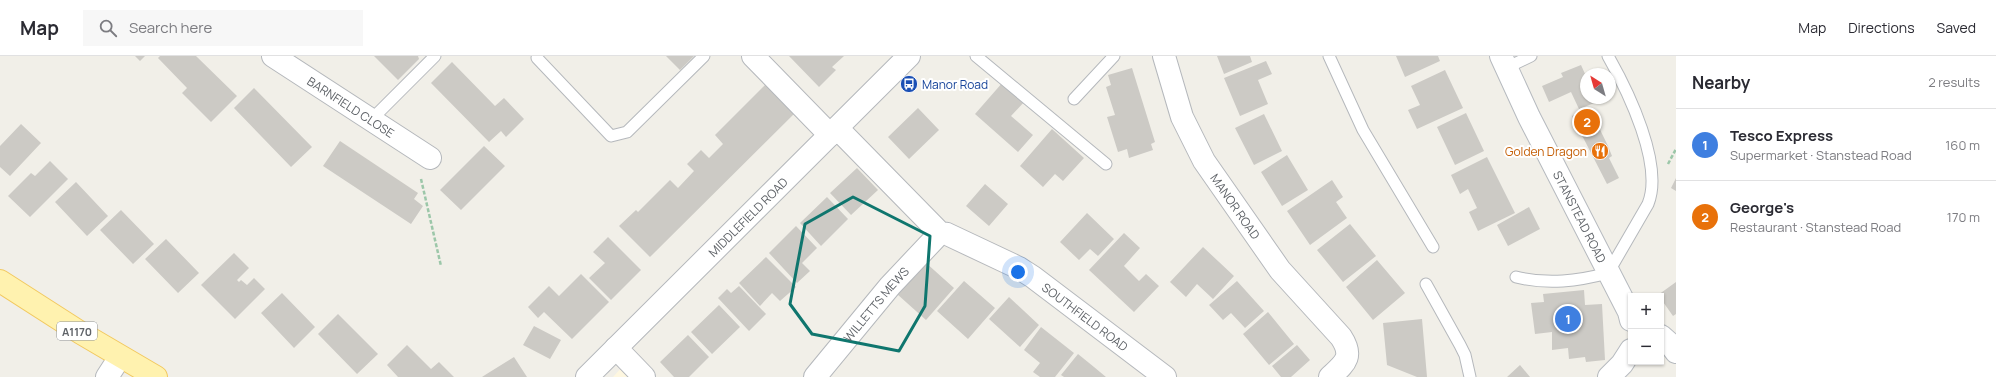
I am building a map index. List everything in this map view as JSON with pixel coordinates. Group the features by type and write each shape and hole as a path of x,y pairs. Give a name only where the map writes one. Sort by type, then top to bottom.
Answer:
{"main road":[{"name":"A1170","path":"0,281 120,357 156,377"}],"street":[{"name":"BARNFIELD CLOSE","path":"272,56 422,153"},
{"name":"SOUTHFIELD ROAD","path":"753,56 940,233 947,234 1019,268 1165,377"},
{"name":"MIDDLEFIELD ROAD","path":"587,377 909,56"},
{"name":"MANOR ROAD","path":"1164,56 1182,117 1204,161 1280,270 1341,338 1347,347 1348,353 1346,360 1330,377"},
{"name":"STANSTEAD ROAD","path":"1503,62 1532,124 1628,311"},
{"name":"WILLETTS MEWS","path":"815,377 890,286 940,233"},
{"path":"1664,339 1676,352"},
{"path":"616,348 644,377"},
{"path":"1609,377 1622,364 1628,355"},
{"path":"107,377 120,357"}],"lane":[{"path":"371,120 435,56"},
{"path":"537,58 611,136 627,132 704,56"},
{"path":"976,56 1106,164"},
{"path":"1074,99 1114,56"},
{"path":"1329,56 1363,130 1433,247"},
{"path":"1503,62 1531,56"},
{"path":"1516,277 1530,281 1564,282 1576,281 1608,273 1652,196 1651,163 1640,125 1608,56"},
{"path":"1426,284 1465,355 1470,377"}],"path":[{"path":"422,153 441,266"}],"highlighted area":[{"path":"853,197 930,236 925,306 899,351 812,334 790,304 805,224"}],"shaded area":[{"path":"623,366 636,377 613,377"}],"building":[{"path":"135,56 145,56 140,61"},
{"path":"160,56 196,56 237,96 211,122 182,93 187,88 158,58"},
{"path":"374,56 418,56 419,59 398,80"},
{"path":"666,56 694,56 680,70"},
{"path":"789,56 844,56 832,67 836,70 819,87"},
{"path":"1217,56 1250,56 1252,62 1224,74"},
{"path":"1396,56 1438,56 1440,61 1405,77"},
{"path":"1266,61 1272,74 1258,80 1268,104 1240,116 1224,78"},
{"path":"452,62 495,106 504,98 524,119 506,137 501,131 489,142 431,83"},
{"path":"1581,65 1582,68 1580,68 1580,104 1592,104 1579,109 1571,92 1549,102 1542,86 1563,77 1561,73"},
{"path":"1132,68 1155,142 1151,144 1153,150 1129,158 1127,149 1118,152 1107,117 1115,115 1106,87 1111,85 1108,75"},
{"path":"1445,70 1463,108 1417,129 1408,110 1420,105 1411,86"},
{"path":"769,81 798,110 650,257 619,226 636,210 638,212 670,180 678,188 694,171 687,164 701,150 709,158 723,144 715,135"},
{"path":"1003,82 1025,101 1011,116 1033,135 1018,152 975,114"},
{"path":"254,88 312,147 291,167 234,108"},
{"name":"Golden Dragon","path":"1589,107 1608,146 1612,156 1609,158 1619,178 1607,184 1572,116"},
{"path":"918,108 939,130 909,159 888,137"},
{"path":"1466,113 1484,151 1455,165 1437,127"},
{"path":"1264,114 1282,151 1254,165 1235,128"},
{"path":"21,124 41,143 10,176 0,167 0,146"},
{"path":"1052,129 1084,158 1063,181 1055,174 1043,187 1020,166"},
{"path":"340,141 418,193 414,199 423,206 411,224 323,166"},
{"path":"484,146 505,166 461,210 440,190"},
{"path":"1287,155 1308,190 1282,206 1261,172"},
{"path":"1487,157 1515,213 1478,231 1469,212 1477,208 1468,189 1460,194 1451,175"},
{"path":"50,161 68,179 30,217 8,196 31,173 35,176"},
{"path":"857,168 878,190 851,215 830,193"},
{"path":"1676,178 1676,191 1671,188"},
{"path":"1332,180 1343,197 1336,202 1347,218 1310,245 1287,211"},
{"path":"76,182 108,216 87,236 55,202"},
{"path":"985,184 1008,204 989,226 966,206"},
{"path":"827,197 848,219 821,246 800,223"},
{"path":"1529,207 1540,229 1508,246 1497,225"},
{"path":"121,210 154,244 133,264 100,230"},
{"path":"1087,213 1114,239 1098,256 1090,249 1079,260 1060,242"},
{"path":"1350,224 1376,256 1343,282 1317,250"},
{"path":"796,226 817,248 802,263 810,271 797,283 769,253"},
{"path":"1124,233 1140,248 1124,266 1139,281 1146,274 1159,286 1134,312 1089,270"},
{"path":"608,237 641,270 611,300 589,278 605,263 593,252"},
{"path":"166,239 199,273 178,293 145,259"},
{"path":"1203,247 1234,276 1213,299 1197,284 1186,297 1170,282"},
{"path":"234,253 249,268 237,280 239,282 241,280 247,285 254,278 265,289 235,319 201,285"},
{"path":"766,257 796,287 780,301 772,293 760,306 739,283"},
{"path":"1377,260 1405,293 1373,320 1346,287"},
{"path":"925,262 954,288 926,320 897,294"},
{"path":"581,274 609,302 572,339 544,312 538,318 528,307 549,286 559,296"},
{"path":"964,281 995,308 968,339 937,311"},
{"path":"1237,281 1264,311 1245,328 1231,313 1223,320 1209,305"},
{"path":"1676,282 1676,314 1673,316 1664,303 1664,293 1661,293"},
{"path":"739,286 766,314 749,331 718,298 727,289 731,293"},
{"path":"1584,290 1585,305 1602,304 1605,360 1586,362 1585,357 1569,359 1568,348 1552,350 1552,332 1535,334 1531,303 1544,302 1543,294"},
{"path":"282,293 315,327 294,348 261,313"},
{"path":"1009,297 1039,325 1020,347 989,319"},
{"path":"719,305 740,327 712,354 691,332"},
{"path":"1268,312 1294,344 1269,365 1243,334"},
{"path":"338,314 378,354 357,374 318,334"},
{"path":"1422,319 1427,377 1417,377 1387,365 1383,323"},
{"path":"534,326 561,340 550,359 523,345"},
{"path":"1041,327 1074,353 1055,377 1040,377 1033,372 1040,363 1024,350"},
{"path":"688,335 709,357 689,377 674,377 660,362"},
{"path":"407,345 431,369 439,362 454,377 398,377 387,365"},
{"path":"1297,345 1310,360 1291,377 1281,377 1272,366"},
{"path":"1078,354 1106,377 1064,377 1061,375"},
{"path":"514,357 527,377 482,377 485,375"},
{"path":"1520,365 1530,377 1507,377"}],"place":[{"name":"Manor Road","path":"909,84"},
{"name":"George's","path":"1587,122"},
{"name":"Golden Dragon","path":"1600,151"},
{"name":"Tesco Express","path":"1568,319"}]}
